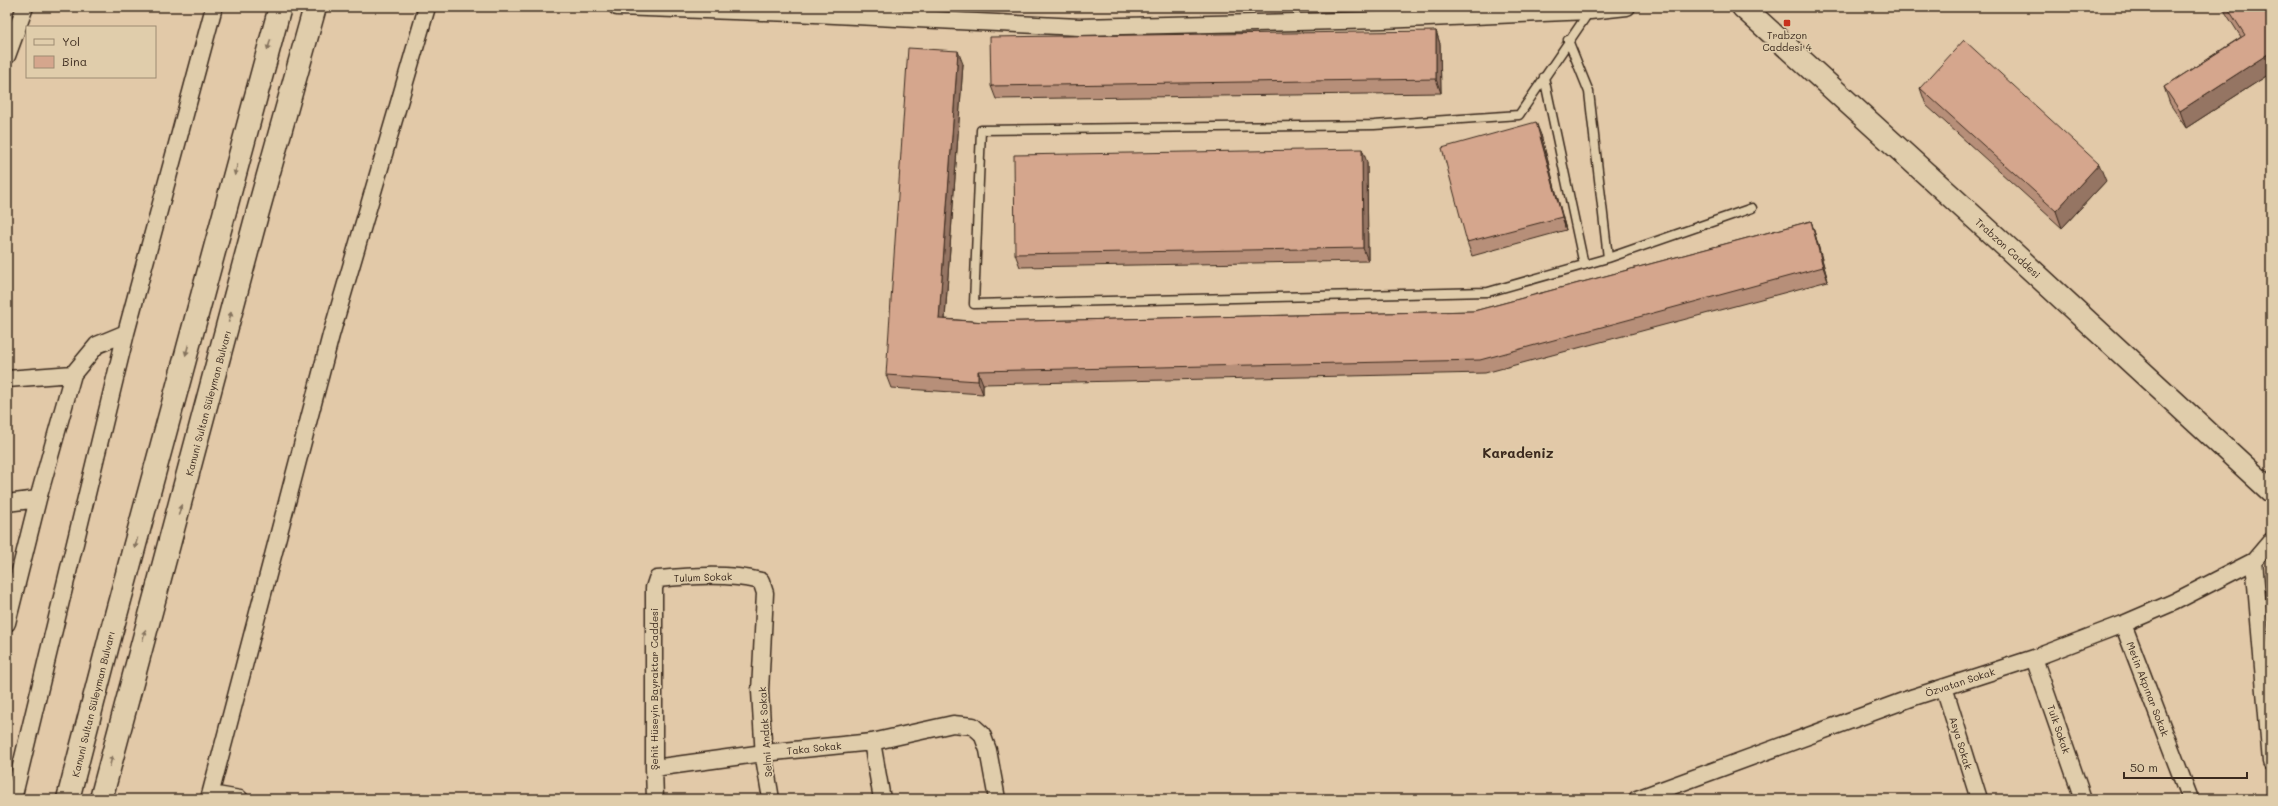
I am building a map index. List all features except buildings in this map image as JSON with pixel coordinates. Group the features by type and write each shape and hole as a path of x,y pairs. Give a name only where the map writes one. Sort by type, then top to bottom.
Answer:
{"main road":[{"name":"Kanuni Sultan Süleyman Bulvarı","path":"68,799 110,637 280,7"},
{"name":"Kanuni Sultan Süleyman Bulvarı","path":"101,799 255,222 315,7"},
{"name":"Trabzon Caddesi","path":"1744,7 2271,491"}],"street":[{"path":"7,56 25,7"},
{"path":"12,799 126,333 214,7"},
{"path":"240,799 209,797 331,335 427,7"},
{"path":"617,7 794,10 1079,27 1383,20 1590,11 1627,7"},
{"path":"7,623 38,499 73,374 97,346 126,333"},
{"path":"7,379 73,374"},
{"path":"7,503 38,499"},
{"name":"Özvatan Sokak","path":"1643,798 1944,687 2034,658 2123,624 2174,602 2254,561 2271,542"},
{"path":"2254,561 2271,762"},
{"name":"Tulum Sokak","path":"657,579 685,576 739,576 761,581 765,593"},
{"name":"Şehit Hüseyin Bayraktar Caddesi","path":"656,799 654,768 654,588 657,579"},
{"name":"Selmi Andak Sokak","path":"765,593 760,691 764,752 771,799"},
{"name":"Metin Akpınar Sokak","path":"2123,624 2190,799"},
{"name":"Tuik Sokak","path":"2034,658 2083,799"},
{"name":"Asya Sokak","path":"1944,687 1979,799"},
{"name":"Taka Sokak","path":"654,768 764,752 872,742 953,724 973,726 982,734 988,750 997,799"},
{"path":"872,742 882,799"}],"lane":[{"path":"1590,11 1568,40 1519,114 1374,125 981,130 974,304 1488,292 1608,258 1752,208"},
{"path":"1568,40 1590,92 1608,258"},
{"path":"1544,77 1584,265"}],"place":[{"name":"Trabzon Caddesi 4","path":"1787,23"}],"district":[{"name":"Karadeniz","path":"1518,452"}]}
